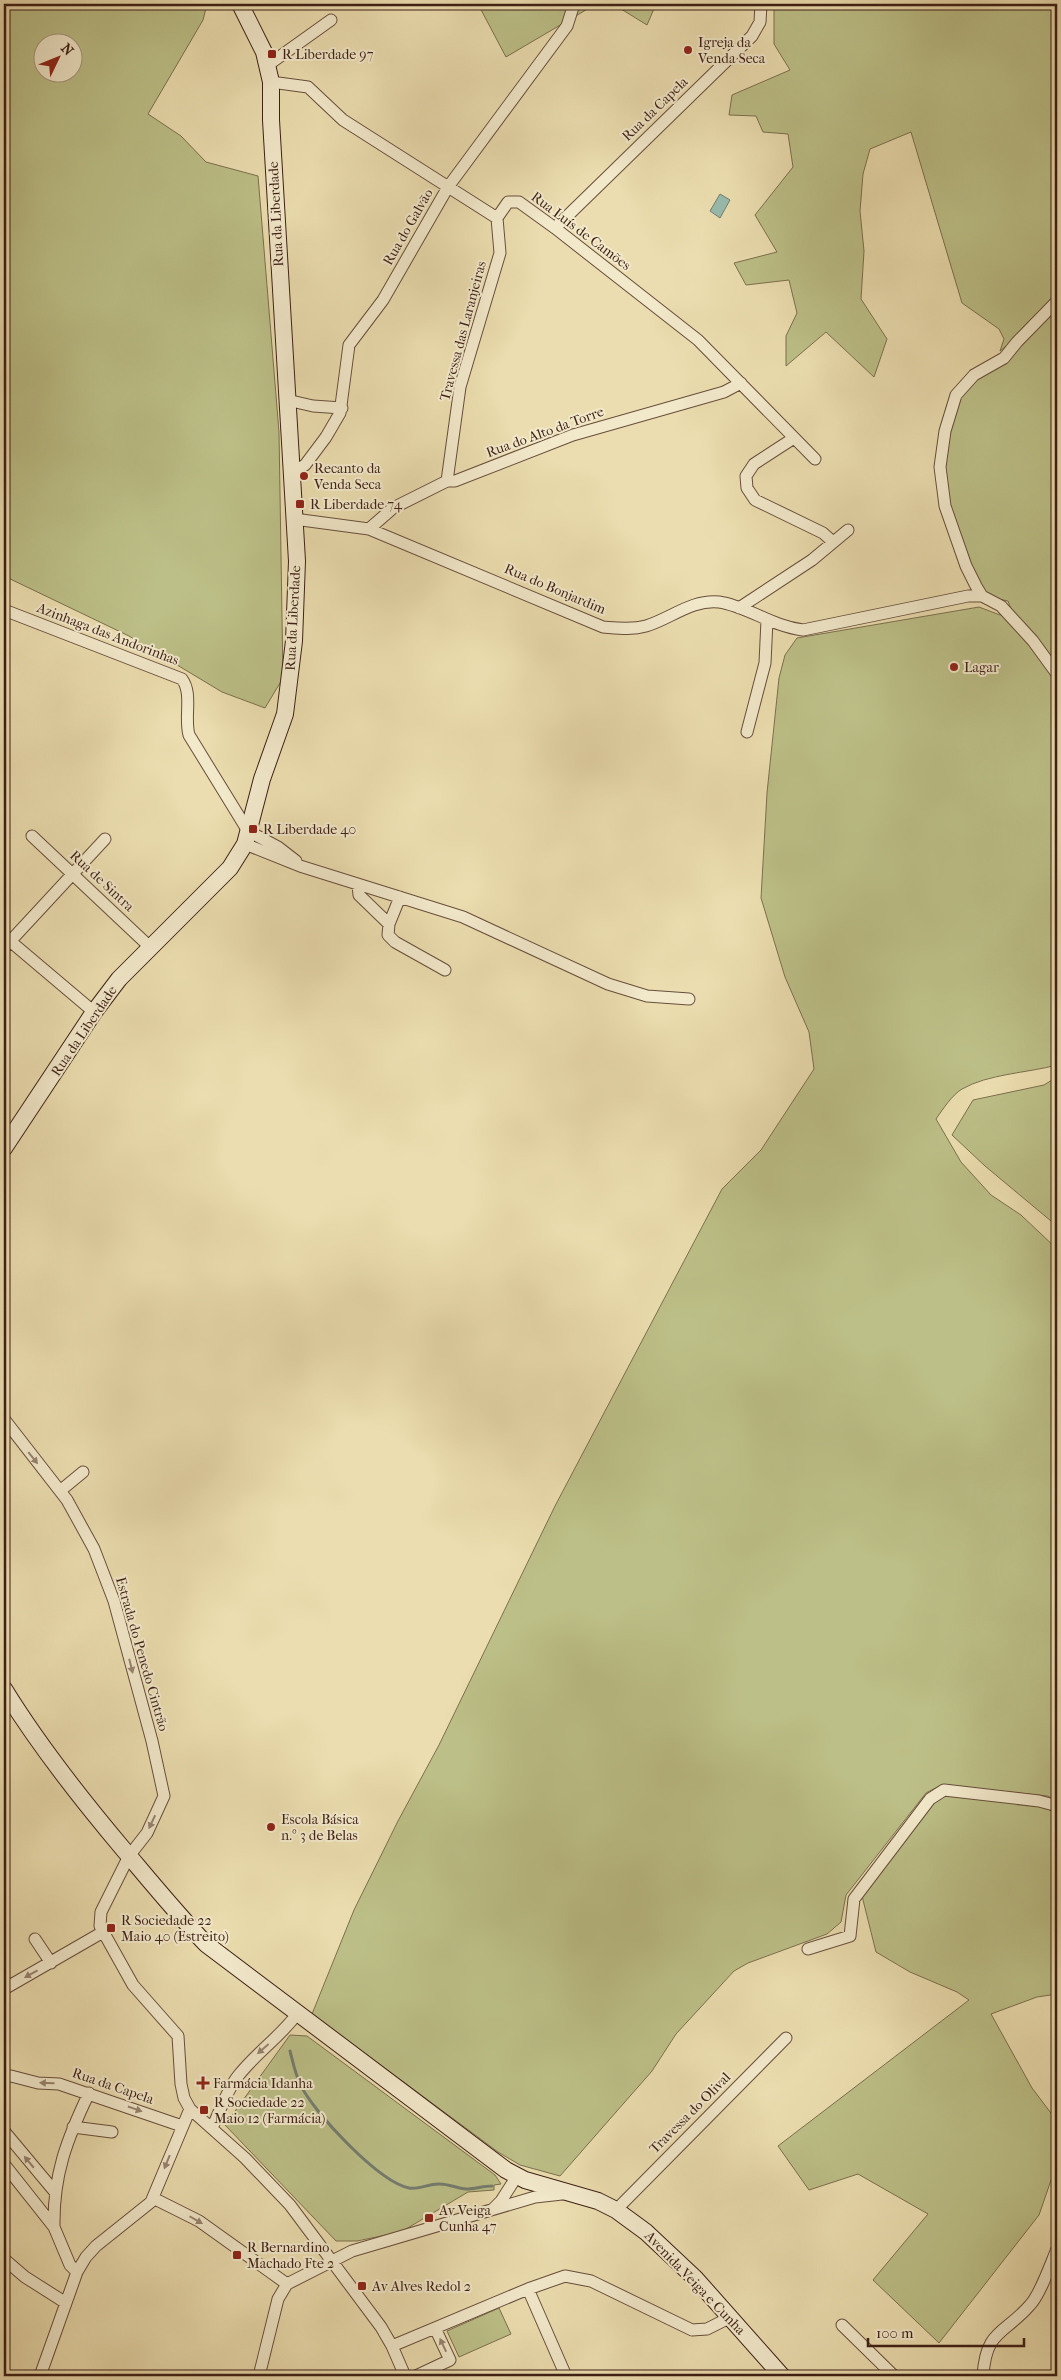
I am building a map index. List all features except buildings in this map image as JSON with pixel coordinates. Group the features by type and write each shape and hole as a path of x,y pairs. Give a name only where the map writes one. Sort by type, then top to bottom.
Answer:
{"street":[{"name":"Rua da Liberdade","path":"4,1148 94,1012 119,979 221,878 247,837 262,779 285,714 294,642 297,561 271,120 271,82 264,52 240,4"},
{"name":"Rua do Galvão","path":"292,472 304,465 326,437 342,408 349,345 383,300 448,187 567,26 574,4"},
{"name":"Rua da Capela","path":"555,228 752,36 760,22 761,4"},
{"path":"268,65 332,20"},
{"path":"271,82 308,88 343,120 497,218"},
{"name":"Rua Luís de Camões","path":"497,218 508,202 519,202 555,228 698,340 815,459"},
{"name":"Travessa das Laranjeiras","path":"447,481 460,387 500,253 497,218"},
{"path":"1057,301 1004,358 974,375 956,395 942,447 940,467 945,506 966,566 982,596 1001,606 1032,641 1057,674"},
{"name":"Rua do Alto da Torre","path":"369,529 393,508 447,481 455,481 573,435 724,392 740,383"},
{"path":"287,400 313,406 342,408"},
{"path":"794,438 754,464 746,476 747,488 755,500 823,533 833,542"},
{"name":"Rua do Bonjardim","path":"294,519 369,529 603,627 628,628 645,626 699,603 718,602 739,608 785,628 803,630 968,596 982,596"},
{"path":"739,608 812,560 848,530"},
{"name":"Azinhaga das Andorinhas","path":"4,610 182,679 188,687 187,726 189,735 247,837"},
{"path":"747,732 765,663 767,620"},
{"name":"Rua de Sintra","path":"32,836 151,948"},
{"path":"247,837 278,847 305,868 482,924 569,968 608,984 647,996 689,999"},
{"path":"94,1012 7,945 105,839"},
{"path":"358,885 359,895 389,924"},
{"path":"400,897 389,924 388,935 395,942 445,970"},
{"name":"Estrada do Penedo Cintrão","path":"4,1419 60,1491 94,1549 114,1601 152,1742 164,1796 147,1833 129,1856 101,1912 99,1918 103,1932"},
{"path":"60,1491 83,1472"},
{"path":"4,1689 39,1744 167,1903 206,1944 506,2170 521,2178 574,2193"},
{"path":"808,1949 850,1936 854,1899 913,1818 930,1798 944,1790 1039,1801 1054,1804 1057,1808"},
{"path":"4,1989 103,1932 133,1985 178,2036 181,2084 184,2098 190,2109 245,2158 290,2205 392,2346 405,2376"},
{"path":"35,1939 51,1962"},
{"path":"212,2128 237,2078 260,2051 284,2032 298,2014"},
{"name":"Travessa do Olival","path":"616,2210 786,2038"},
{"name":"Rua da Capela","path":"4,2077 11,2076 38,2083 60,2084 182,2126"},
{"path":"54,2227 55,2192 64,2150 89,2093"},
{"path":"40,2376 77,2272 86,2256 96,2246 139,2209 144,2208 153,2198 190,2109"},
{"path":"73,2127 112,2132"},
{"path":"4,2131 55,2192"},
{"path":"4,2164 54,2227 70,2264 77,2272"},
{"path":"512,2204 521,2194 521,2178"},
{"path":"493,2210 521,2178"},
{"name":"Avenida Veiga e Cunha","path":"287,2284 352,2251 535,2197 574,2193 616,2210 646,2232 731,2317 782,2376"},
{"path":"153,2198 198,2221 287,2284 278,2299 259,2376"},
{"path":"983,2376 984,2362 991,2340 1031,2304 1057,2249"},
{"path":"4,2259 25,2277 66,2303"},
{"path":"392,2346 528,2289 565,2276 591,2281 692,2330 707,2329 731,2317"},
{"path":"528,2289 566,2376"},
{"path":"842,2325 894,2376"},
{"path":"416,2376 450,2360 435,2328"}],"green space":[{"path":"4,4 207,4 203,20 148,114 181,136 206,162 258,176 279,432 283,678 265,708 222,692 129,636 4,576"},
{"path":"478,4 596,4 506,57"},
{"path":"613,4 656,4 647,25"},
{"path":"774,4 1057,4 1057,1065 996,1077 972,1084 955,1095 936,1119 961,1162 991,1195 1021,1215 1057,1249 1057,1800 1047,1796 941,1785 926,1793 846,1895 841,1922 827,1934 748,1963 734,1971 676,2034 652,2071 560,2176 520,2165 498,2152 312,2014 354,1910 398,1821 439,1745 555,1506 722,1189 761,1150 814,1069 809,1032 785,977 761,898 767,793 779,678 785,655 797,638 979,607 1000,615 1011,609 1008,601 986,596 965,554 950,510 946,487 947,441 957,404 963,391 980,376 1006,364 1016,347 1051,310 1000,351 1004,339 999,329 962,303 911,132 870,149 863,174 860,211 864,251 861,299 887,339 874,377 826,332 786,366 786,336 797,313 789,280 746,285 734,263 777,252 755,215 793,167 788,134 763,132 756,116 729,115 732,95 790,70 774,44"},
{"path":"1057,1077 1057,1226 985,1166 952,1135 973,1100 1044,1085"},
{"path":"941,1795 1038,1806 1050,1810 1057,1818 1057,1994 1037,1997 991,2014 1032,2088 1057,2121 1057,2163 1039,2215 939,2343 873,2280 928,2214 858,2174 809,2190 778,2146 969,2000 957,1992 910,1972 876,1952 862,1896 931,1802"},
{"path":"290,2035 307,2036 495,2175 501,2184 494,2185 494,2190 468,2192 401,2232 357,2241 336,2241 225,2125"},
{"path":"499,2308 511,2334 459,2357 447,2331"}],"shaded area":[{"path":"720,194 730,200 720,218 710,211"}],"waterway":[{"path":"290,2051 300,2084 318,2111 348,2144 381,2173 396,2183 409,2188 436,2184 466,2189 492,2186"}],"place":[{"name":"Igreja da Venda Seca","path":"688,50"},
{"name":"R Liberdade 97","path":"272,54"},
{"name":"Recanto da Venda Seca","path":"304,476"},
{"name":"R Liberdade 74","path":"300,504"},
{"name":"Lagar","path":"954,667"},
{"name":"R Liberdade 40","path":"253,829"},
{"name":"Escola Básica n.º 3 de Belas","path":"271,1827"},
{"name":"R Sociedade 22 Maio 40 (Estreito)","path":"111,1928"},
{"name":"Farmácia Idanha","path":"203,2083"},
{"name":"R Sociedade 22 Maio 12 (Farmácia)","path":"204,2110"},
{"name":"Av Veiga Cunha 47","path":"429,2218"},
{"name":"R Bernardino Machado Fte 2","path":"237,2255"},
{"name":"Av Alves Redol 2","path":"362,2286"}]}
